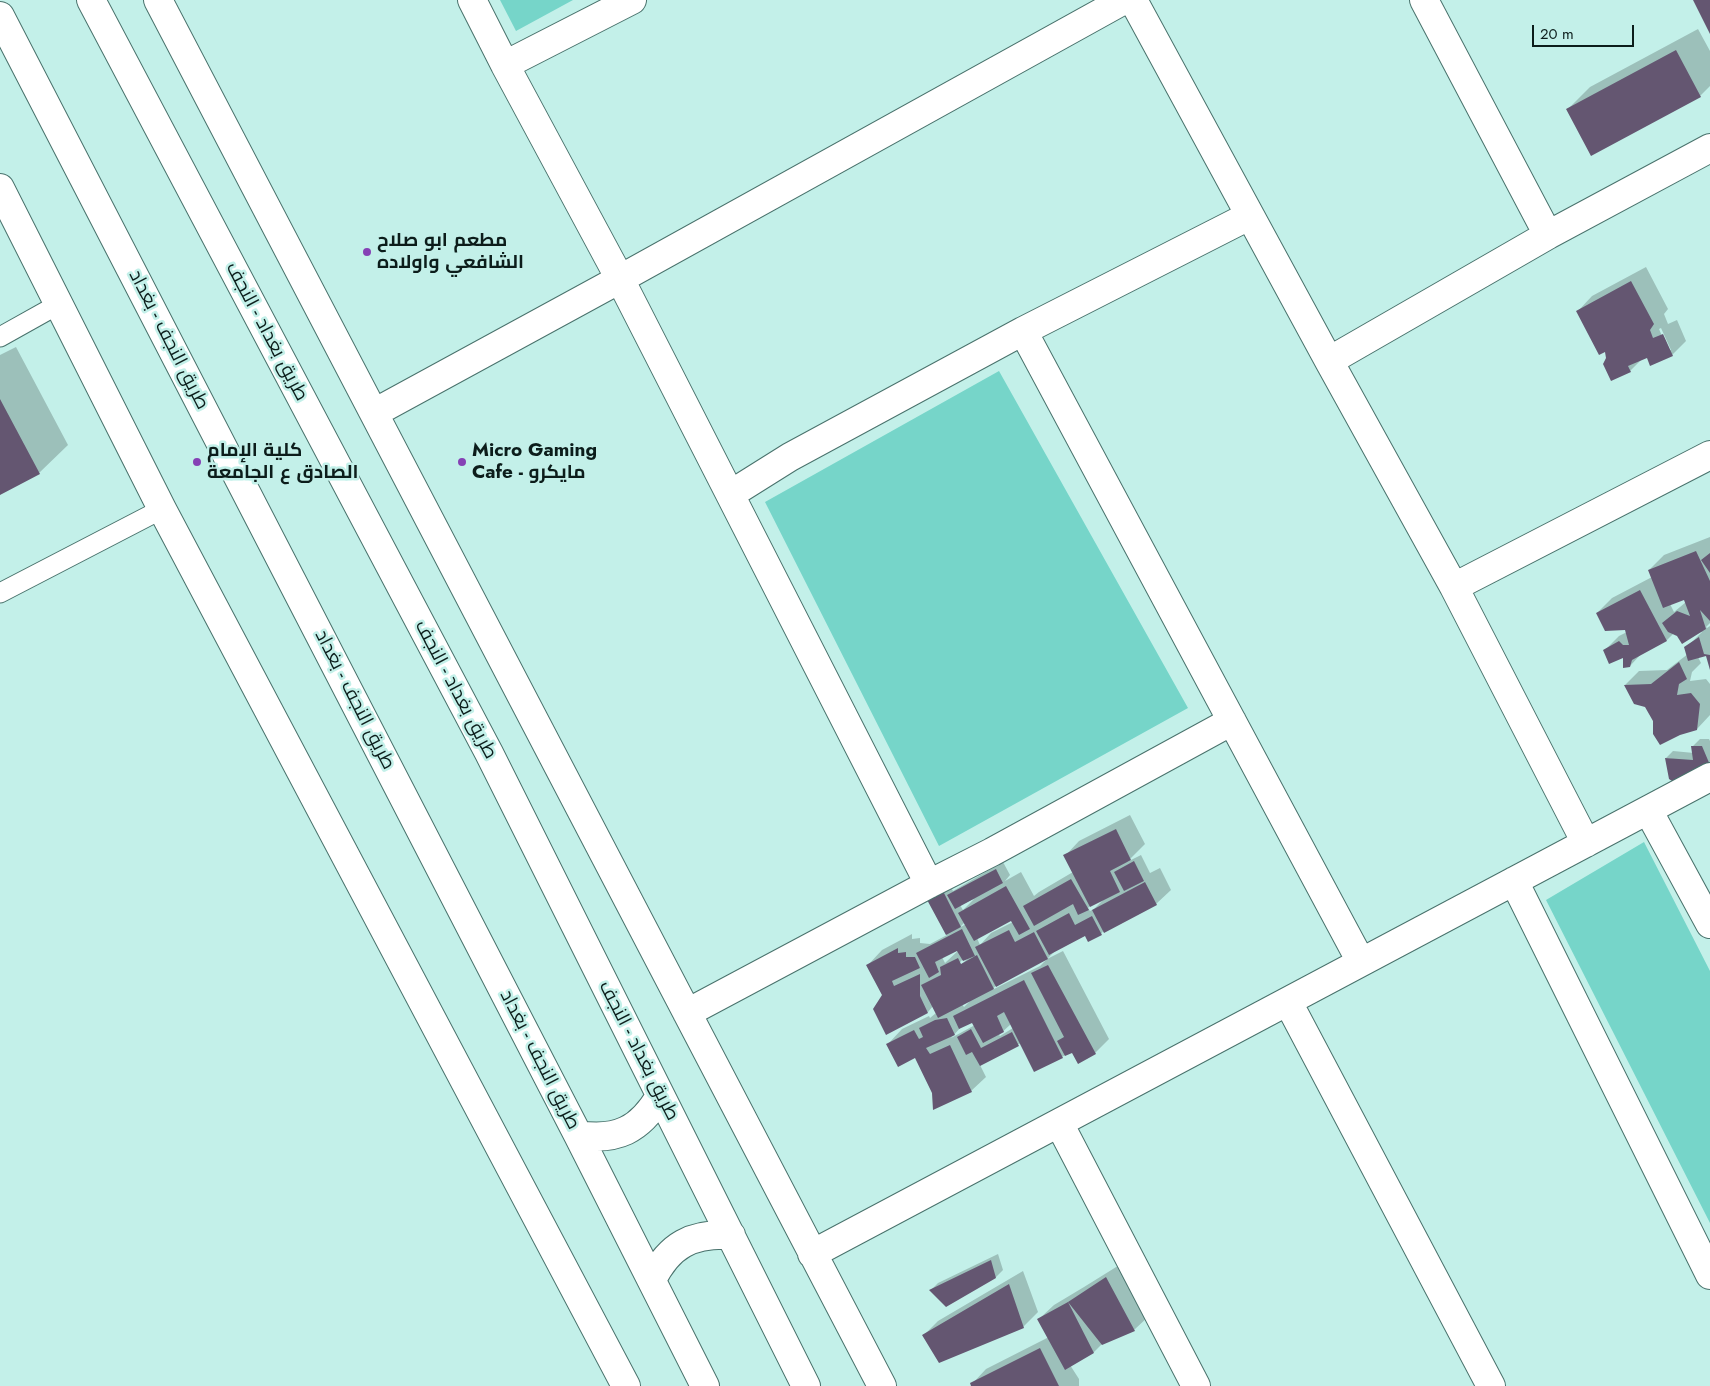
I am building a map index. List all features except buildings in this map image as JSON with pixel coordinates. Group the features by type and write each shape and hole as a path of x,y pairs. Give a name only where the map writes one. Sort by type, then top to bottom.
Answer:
{"street":[{"name":"طريق بغداد - النجف","path":"91,0 489,753 806,1386"},
{"path":"158,0 882,1386"},
{"path":"472,0 505,66 620,280 929,884"},
{"path":"505,66 632,0"},
{"path":"374,413 620,280 1124,0"},
{"path":"1133,0 1454,588 1586,843"},
{"path":"1424,0 1548,235"},
{"name":"طريق النجف - بغداد","path":"0,16 705,1386"},
{"path":"1329,361 1548,235 1710,148"},
{"path":"0,188 162,509 626,1386"},
{"path":"730,494 790,457 1023,331 1250,216"},
{"path":"1023,331 1361,962"},
{"path":"1454,588 1710,455"},
{"path":"687,1013 929,884 1001,848 1232,721"},
{"path":"812,1254 1710,777"},
{"path":"1648,810 1710,924"},
{"path":"1514,881 1710,1275"},
{"path":"1288,1002 1491,1386"},
{"path":"578,1136 594,1138 611,1136 626,1131 640,1122 652,1110 660,1096"},
{"path":"1060,1123 1196,1386"},
{"path":"652,1280 659,1265 683,1243 698,1237 714,1234 731,1235"}],"lane":[{"path":"0,337 59,304"},
{"path":"0,593 162,509"}],"shaded area":[{"path":"500,0 573,0 516,31"},
{"path":"999,371 1188,708 939,846 765,502"},
{"path":"1644,842 1710,971 1710,1223 1546,900"}],"place":[{"name":"مطعم ابو صلاح الشافعي واولاده","path":"367,252"},
{"name":"كلية الإمام الصادق ع الجامعة","path":"197,462"},
{"name":"Micro Gaming Cafe - مايكرو","path":"462,462"}]}
